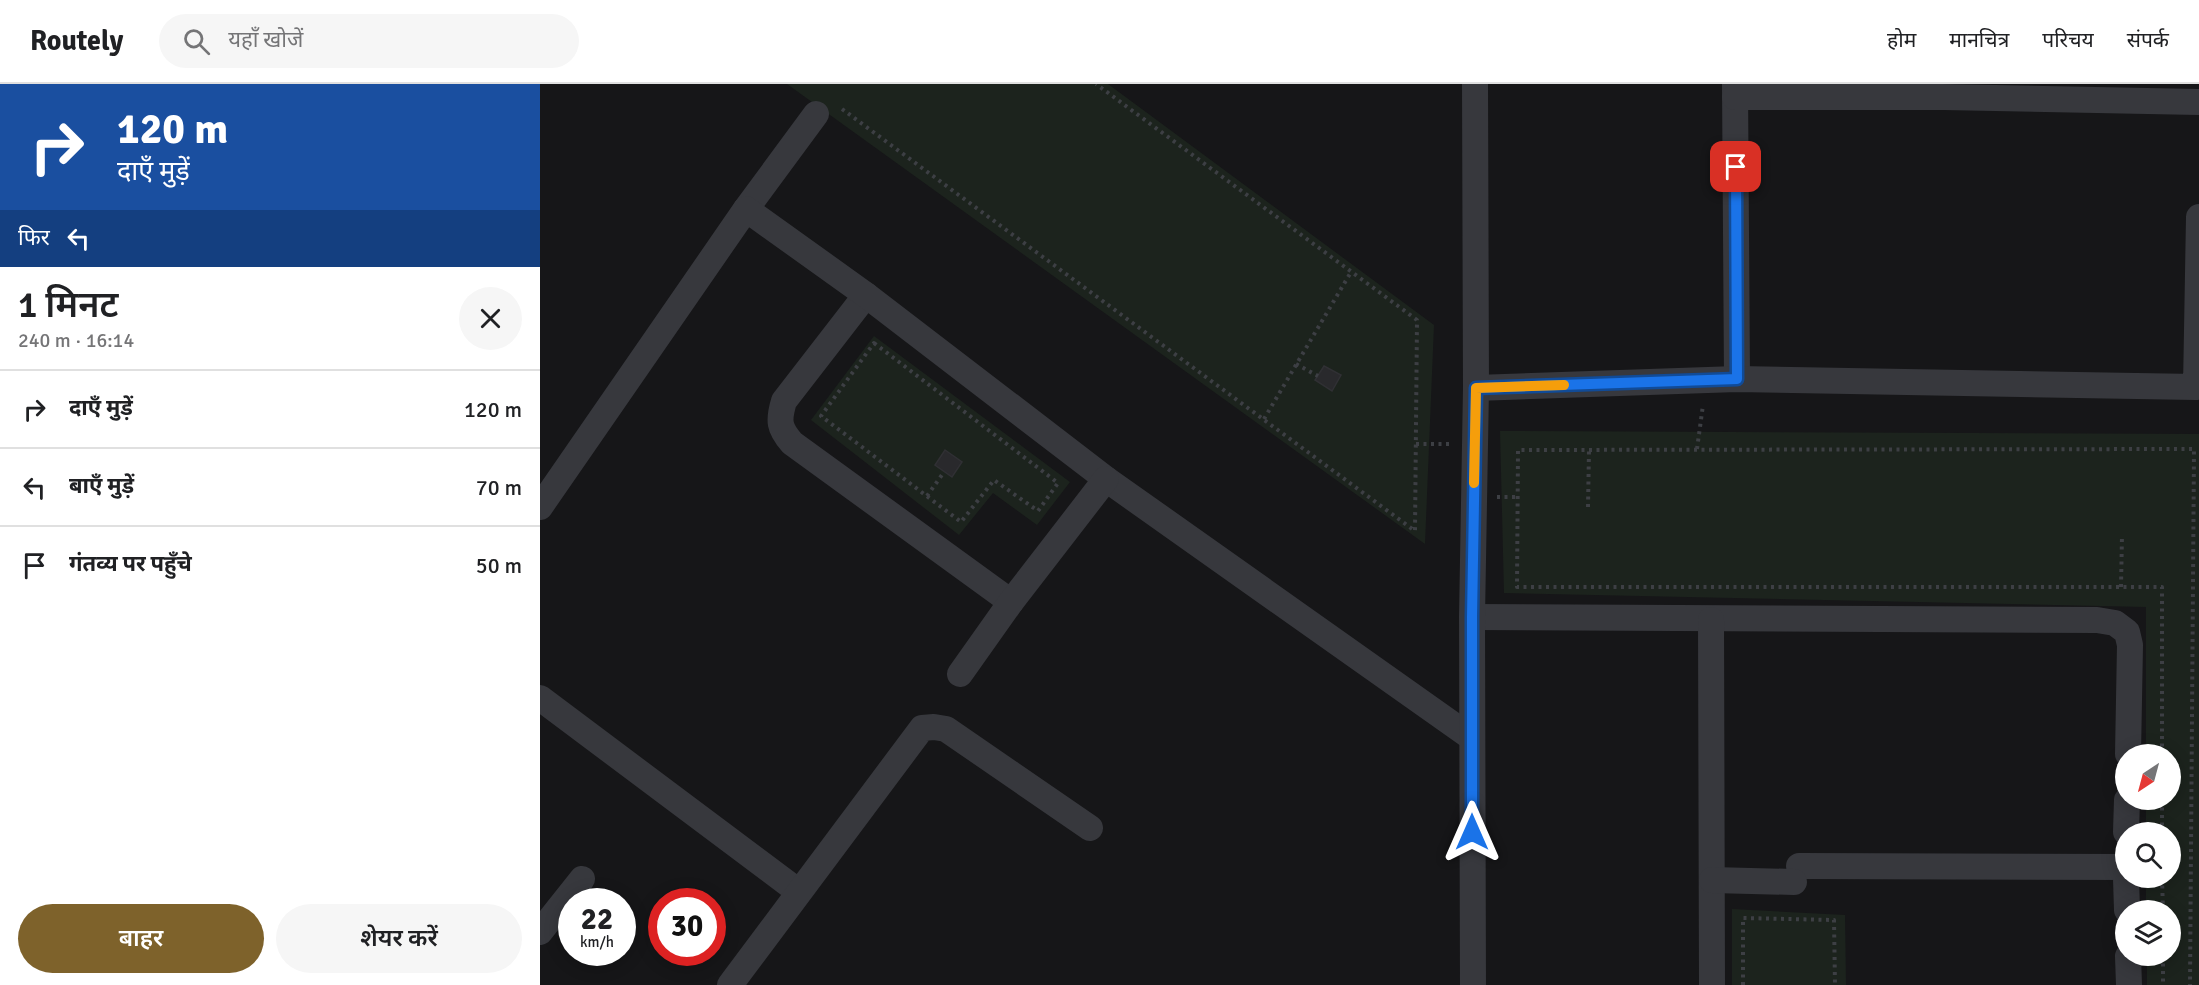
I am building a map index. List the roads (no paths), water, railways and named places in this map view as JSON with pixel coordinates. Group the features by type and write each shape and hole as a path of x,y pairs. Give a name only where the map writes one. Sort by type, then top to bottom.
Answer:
{"street":[{"path":"1473,985 1472,617 1476,388 1475,84"},
{"path":"1737,379 1735,90 1943,91 2199,102"},
{"path":"540,507 746,209 826,109"},
{"path":"746,209 866,294 1106,479 1472,738"},
{"path":"1476,388 1737,379 2198,387 2199,217"},
{"path":"866,294 784,401 780,415 782,431 792,444 1011,602"},
{"path":"960,674 1011,602 1106,479"},
{"path":"1472,617 1711,620 2097,620 2115,623 2127,632 2130,645 2128,744"},
{"path":"1711,620 1712,985"},
{"path":"540,698 799,892"},
{"path":"730,985 922,728 946,729 1090,828"},
{"path":"1712,880 1797,874 2115,867"},
{"path":"540,932 582,879"},
{"path":"2128,966 2129,985"}]}
